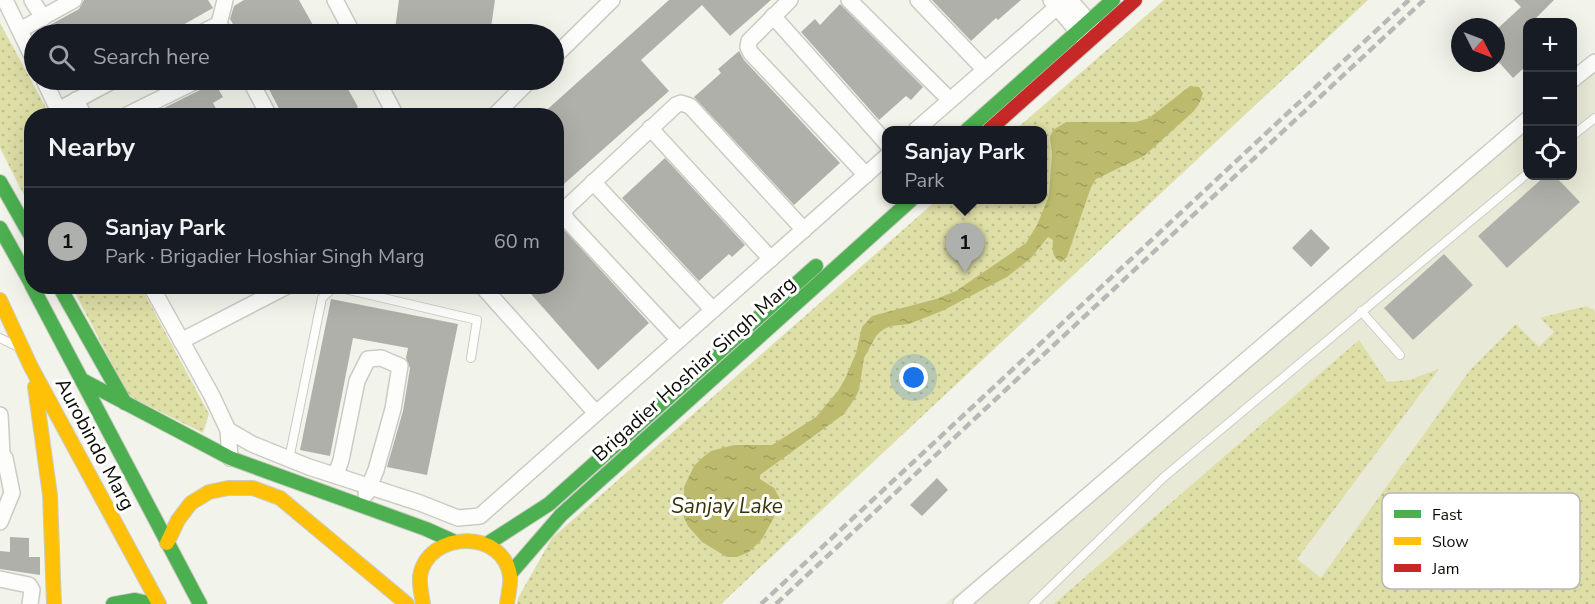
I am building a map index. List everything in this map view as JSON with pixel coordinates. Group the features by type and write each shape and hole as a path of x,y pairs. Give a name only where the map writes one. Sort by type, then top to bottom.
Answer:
{"main road":[{"path":"993,126 1088,32 1113,0"},
{"path":"972,126 1088,32 1136,0"},
{"path":"0,182 24,224"},
{"name":"Brigadier Hoshiar Singh Marg","path":"510,574 561,515 907,204"},
{"name":"Aurobindo Marg","path":"0,228 24,272"},
{"name":"Brigadier Hoshiar Singh Marg","path":"487,544 549,504 829,254"},
{"name":"Aurobindo Marg","path":"36,294 200,604"},
{"path":"63,294 125,404"},
{"name":"Aurobindo Marg","path":"0,300 31,367 159,604"},
{"path":"31,367 41,420 52,512 54,604"},
{"path":"84,381 230,458 426,529 453,541"},
{"path":"167,543 178,520 191,503 209,492 228,488 253,488 280,498 407,604"},
{"path":"308,521 303,507 308,500 320,492"},
{"path":"423,604 419,593 419,579 430,555 441,546 453,541 471,539 487,544 502,557 510,574 511,590 507,604"},
{"path":"113,604 135,600 152,604"}],"street":[{"path":"5,0 24,39"},
{"path":"32,0 42,18"},
{"path":"31,24 74,0"},
{"path":"223,24 225,0"},
{"path":"335,0 348,24"},
{"path":"564,47 612,0"},
{"path":"790,0 749,40 748,46 751,53 866,175"},
{"path":"849,0 950,100"},
{"path":"918,0 985,70"},
{"path":"921,126 1061,2 1088,32"},
{"path":"773,16 882,138"},
{"path":"20,30 24,28"},
{"path":"1577,76 1595,62"},
{"path":"49,90 57,108"},
{"path":"66,108 95,90"},
{"path":"141,108 178,90"},
{"path":"255,90 265,108"},
{"path":"382,90 392,108"},
{"path":"502,108 520,90"},
{"path":"76,100 80,108"},
{"path":"679,340 567,220 564,214 566,208 676,105 681,103 690,106 804,230"},
{"path":"961,604 1523,122"},
{"path":"650,128 771,259"},
{"path":"228,430 246,441 289,459 458,518 480,516 882,161"},
{"path":"593,182 713,310"},
{"path":"155,294 212,396 228,430 230,458"},
{"path":"181,341 272,294"},
{"path":"489,294 596,413"},
{"path":"336,475 357,381 368,359 381,358 400,366 393,409 376,470 366,493 355,504"},
{"path":"0,415 1,453 5,458 12,493 0,522"},
{"path":"0,579 29,585 32,590 30,604"}],"lane":[{"path":"1577,132 1595,118"},
{"path":"1033,604 1164,477 1523,176"},
{"path":"289,459 322,298 326,294"},
{"path":"366,294 477,320 471,358"},
{"path":"1361,311 1401,356"},
{"path":"0,338 23,349"}],"shaded area":[{"path":"1595,62 1595,604 945,604 1523,122 1523,180 1577,180 1577,78"}],"green space":[{"path":"1164,0 1368,0 721,604 517,604 518,598 552,538 932,204 1047,204 1047,126 1020,126"},
{"path":"0,23 24,67 24,90 36,90 46,108 24,108 24,195 0,148"},
{"path":"76,294 145,294 209,414 203,433 129,396"},
{"path":"1586,306 1595,311 1595,604 1054,604 1359,340 1387,382 1409,380 1439,369 1297,559 1321,578 1470,370 1516,324 1539,347 1554,332 1540,318"}],"water":[{"name":"Sanjay Lake","path":"1190,86 1199,87 1203,93 1194,111 1144,156 1096,179 1091,187 1067,257 1061,262 1054,256 1053,240 1048,237 1031,258 1007,277 942,311 909,324 891,326 876,336 864,358 859,390 844,414 760,475 760,479 774,488 780,499 777,512 762,539 749,552 737,557 727,557 702,542 684,518 684,487 694,466 702,458 711,451 734,445 772,445 816,417 845,379 856,353 862,327 872,316 936,299 956,291 1026,243 1037,225 1049,196 1052,154 1050,137 1053,130 1066,122 1136,122 1149,118"}],"building":[{"path":"84,0 208,0 213,8 185,24 52,24 79,9"},
{"path":"244,0 299,0 312,24 233,24 230,19 234,6"},
{"path":"399,0 495,0 491,24 396,24"},
{"path":"669,0 771,0 730,36 702,5 641,60 669,91 564,184 564,108 549,108"},
{"path":"932,0 1021,0 998,20 996,18 971,41"},
{"path":"1514,0 1554,0 1536,18 1523,18 1523,69 1513,78 1505,69 1505,22 1521,7"},
{"path":"840,4 923,87 911,100 906,96 879,120 801,32 815,19 820,25"},
{"path":"739,51 744,60 840,163 794,205 694,97 721,73 718,69"},
{"path":"200,90 219,90 223,97 213,103 216,108 164,108"},
{"path":"269,90 349,90 358,107 356,108 279,108"},
{"path":"665,158 745,245 732,257 729,254 699,281 622,198"},
{"path":"1541,180 1559,180 1580,202 1507,268 1478,236"},
{"path":"1311,229 1330,248 1311,267 1292,248"},
{"path":"564,230 649,323 598,370 531,294 564,294"},
{"path":"1444,254 1473,285 1413,340 1384,308"},
{"path":"331,299 458,324 427,475 387,467 403,411 410,368 406,358 408,348 353,338 330,456 300,450"},
{"path":"937,478 948,490 922,516 910,505"},
{"path":"10,537 29,538 29,557 40,557 40,575 0,569 0,551 10,552"}],"railway":[{"path":"761,604 1409,0"},
{"path":"776,604 1424,0"}],"traffic: fast":[{"path":"971,126 1113,0"},
{"path":"0,182 24,224"},
{"path":"510,574 561,515 907,204"},
{"path":"0,228 24,271"},
{"path":"487,544 549,504 816,266"},
{"path":"36,294 200,604"},
{"path":"64,294 125,403"},
{"path":"84,381 230,458 426,529 453,541"},
{"path":"113,604 135,600 152,604"}],"traffic: slow":[{"path":"0,300 31,367 159,604"},
{"path":"35,387 50,495 54,604"},
{"path":"167,543 178,520 191,503 209,492 228,488 253,488 280,498 407,604"},
{"path":"423,604 420,576 426,561 437,550 450,543 466,541 481,543 495,550 505,561 510,576 507,604"}],"traffic: jam":[{"path":"993,126 1135,0"}],"place":[{"name":"Sanjay Park","path":"965,273"}]}
